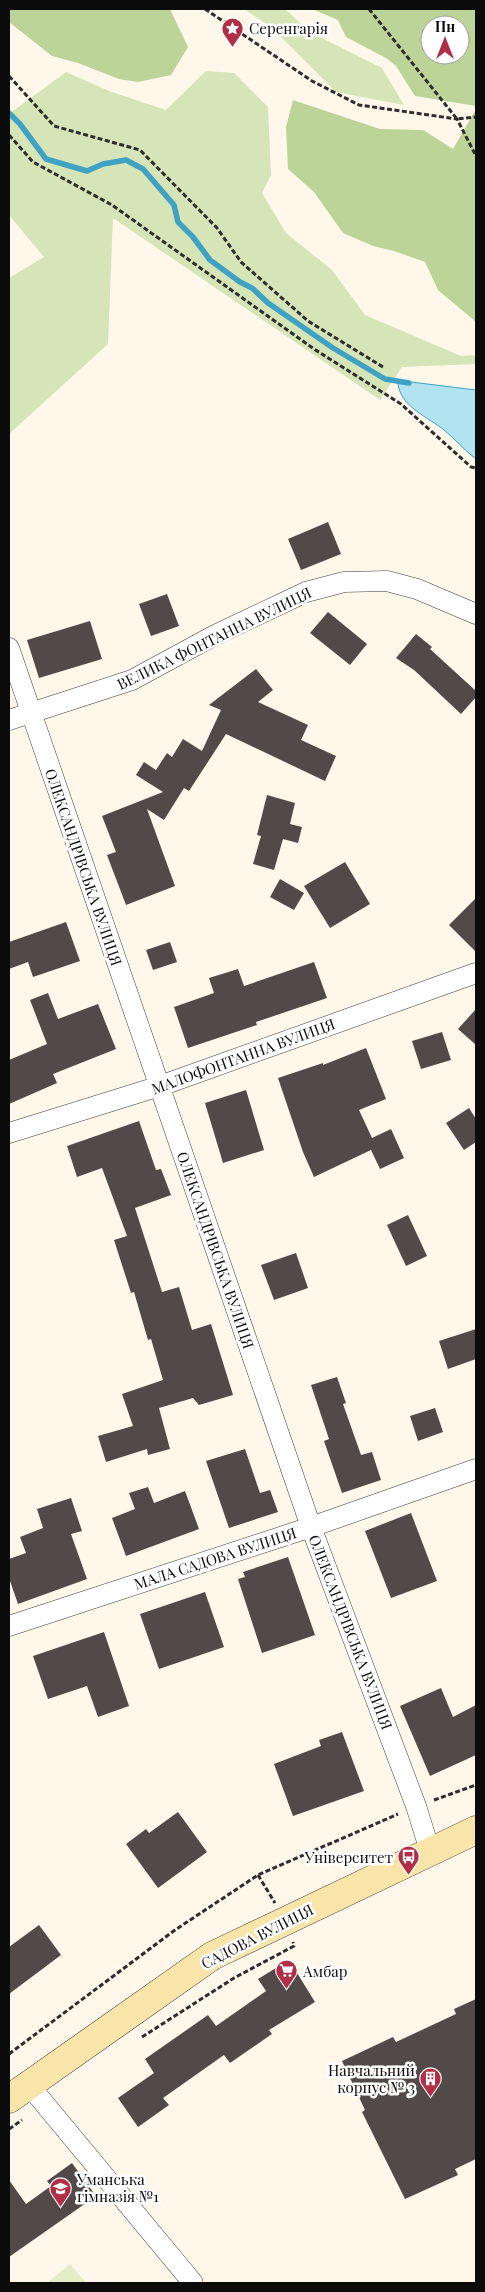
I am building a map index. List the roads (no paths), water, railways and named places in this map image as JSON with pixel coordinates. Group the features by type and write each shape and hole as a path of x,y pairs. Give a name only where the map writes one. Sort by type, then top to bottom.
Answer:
{"street":[{"name":"ВЕЛИКА ФОНТАННА ВУЛИЦЯ","path":"9,720 132,680 215,635 306,592 344,582 387,581 418,589 476,614"},
{"name":"ОЛЕКСАНДРІВСЬКА ВУЛИЦЯ","path":"9,648 311,1526 416,1806 430,1850"},
{"name":"МАЛОФОНТАННА ВУЛИЦЯ","path":"9,1134 160,1086 476,973"},
{"name":"МАЛА САДОВА ВУЛИЦЯ","path":"9,1626 476,1469"},
{"name":"САДОВА ВУЛИЦЯ","path":"193,2283 19,2092 212,1956 430,1850 476,1830"}],"water":[{"path":"403,381 476,390 476,459 444,430 416,411 404,399 398,384"}],"waterway":[{"path":"9,113 20,124 46,159 87,171 103,164 126,160 143,169 174,205 178,222 193,237 210,260 240,282 252,288 268,303 333,348 385,379 409,383"}],"place":[{"name":"Серенгарія","path":"233,47"},
{"name":"Університет","path":"409,1876"},
{"name":"Амбар","path":"287,1990"},
{"name":"Навчальний корпус № 3","path":"431,2098"},
{"name":"Уманська гімназія №1","path":"61,2207"}]}
